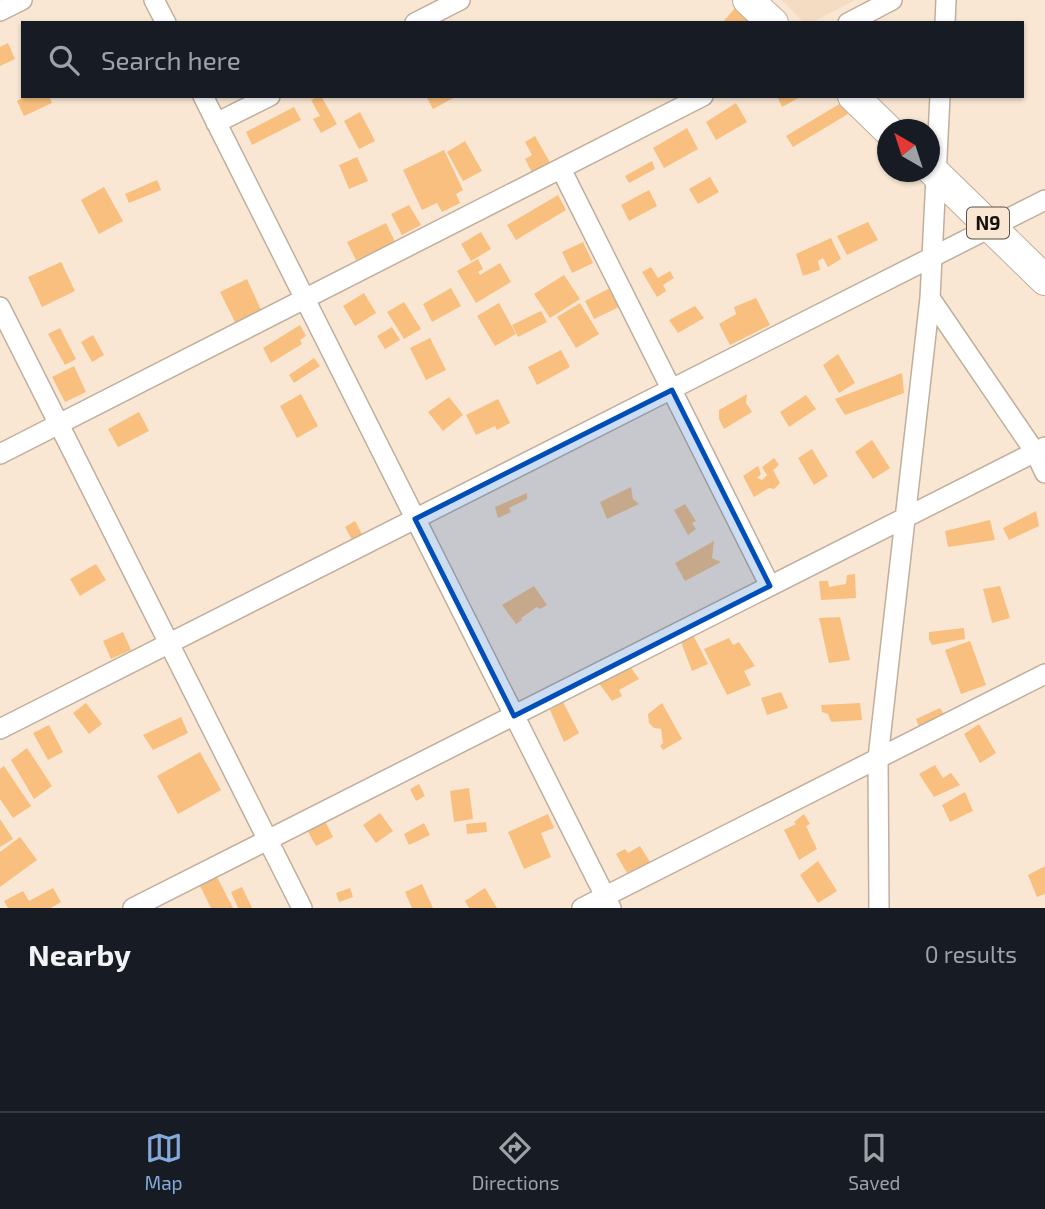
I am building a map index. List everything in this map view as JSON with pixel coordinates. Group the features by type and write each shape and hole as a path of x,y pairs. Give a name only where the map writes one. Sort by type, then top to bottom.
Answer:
{"main road":[{"path":"748,0 771,21"},
{"path":"855,98 877,119"},
{"name":"N9","path":"940,178 1045,280"}],"street":[{"path":"0,11 22,0"},
{"path":"154,0 165,21"},
{"path":"419,21 460,0"},
{"path":"852,21 892,0"},
{"path":"944,21 946,0"},
{"path":"204,98 608,902"},
{"path":"216,123 266,98"},
{"path":"0,454 700,98"},
{"path":"938,119 940,98"},
{"path":"561,169 770,586"},
{"path":"879,908 878,758 934,257 933,182"},
{"path":"0,729 1045,200"},
{"path":"930,298 1040,450 1045,473"},
{"path":"0,307 302,908"},
{"path":"133,908 1040,450"},
{"path":"582,908 608,902 878,758 1045,674"}],"highlighted area":[{"path":"672,390 770,586 514,716 415,519"}],"shaded area":[{"path":"782,0 855,0 815,21 802,21"}],"building":[{"path":"736,7 752,21 724,21"},
{"path":"8,43 15,59 0,66 0,47"},
{"path":"22,98 50,98 52,103 24,116 17,101"},
{"path":"322,98 337,124 321,133 313,119 320,116 311,100"},
{"path":"427,98 453,98 433,109"},
{"path":"778,98 798,98 782,107"},
{"path":"736,103 747,122 716,140 706,122"},
{"path":"841,103 848,114 793,147 786,136"},
{"path":"294,107 301,120 252,145 246,132"},
{"path":"360,112 375,141 359,149 344,121"},
{"path":"687,128 698,149 664,168 653,148"},
{"path":"535,136 552,166 534,176 525,159 532,155 525,142"},
{"path":"465,141 482,171 463,181 447,152"},
{"path":"444,150 463,190 456,194 460,203 442,212 437,203 422,210 403,170"},
{"path":"357,157 368,181 349,189 339,165"},
{"path":"652,161 655,169 629,183 625,176"},
{"path":"710,177 719,192 698,204 689,189"},
{"path":"157,180 161,190 129,203 125,194"},
{"path":"104,187 123,221 99,234 81,200"},
{"path":"649,190 657,206 629,221 621,205"},
{"path":"558,195 566,210 516,240 507,225"},
{"path":"409,205 421,225 402,235 391,214"},
{"path":"868,222 878,240 847,255 837,236"},
{"path":"386,223 395,242 356,260 347,242"},
{"path":"481,232 491,249 471,261 461,244"},
{"path":"831,238 841,259 828,267 823,258 818,261 820,270 803,276 796,254"},
{"path":"583,242 593,263 572,273 562,252"},
{"path":"478,259 483,269 478,272 480,275 500,263 511,282 476,303 457,271"},
{"path":"61,262 75,291 42,307 28,277"},
{"path":"651,267 658,278 670,271 674,278 663,285 666,291 657,297 642,272"},
{"path":"564,275 580,299 550,318 534,294"},
{"path":"247,279 262,312 236,324 220,292"},
{"path":"451,288 461,306 432,322 423,304"},
{"path":"610,288 619,307 594,319 585,301"},
{"path":"364,293 376,313 355,326 343,306"},
{"path":"756,298 770,325 730,345 719,324 736,314 734,307"},
{"path":"404,302 421,329 404,339 387,312"},
{"path":"499,303 516,334 495,346 477,316"},
{"path":"580,303 599,334 576,348 557,317"},
{"path":"695,306 704,318 678,333 669,320"},
{"path":"541,311 547,322 518,337 512,325"},
{"path":"300,325 306,336 300,340 302,344 271,363 263,348"},
{"path":"392,327 400,340 385,349 377,336"},
{"path":"60,328 76,359 65,365 48,334"},
{"path":"93,335 104,355 92,362 81,342"},
{"path":"430,338 446,370 426,380 410,348"},
{"path":"561,350 570,367 537,385 528,367"},
{"path":"838,354 855,383 839,393 823,365"},
{"path":"314,358 320,366 294,383 289,375"},
{"path":"74,366 86,392 65,402 52,377"},
{"path":"902,373 904,393 845,415 835,399"},
{"path":"301,394 318,426 297,438 280,406"},
{"path":"747,394 746,403 752,412 724,429 719,419 719,410"},
{"path":"806,395 816,409 789,427 780,412"},
{"path":"449,397 463,415 443,431 428,412"},
{"path":"498,399 510,423 497,430 495,426 476,435 466,415"},
{"path":"139,412 149,431 118,447 108,429"},
{"path":"872,440 890,468 873,479 855,452"},
{"path":"812,449 828,476 814,485 798,458"},
{"path":"774,458 779,465 773,470 780,483 774,489 769,488 754,497 743,476 758,466 761,474 757,478 762,480 767,475 762,467"},
{"path":"631,487 633,499 639,504 607,519 600,502"},
{"path":"527,493 527,499 509,508 511,512 498,518 495,507"},
{"path":"685,504 696,521 692,523 696,529 688,535 674,510"},
{"path":"1036,511 1039,526 1009,540 1003,528"},
{"path":"990,520 995,540 948,547 945,531"},
{"path":"355,521 362,534 352,540 345,527"},
{"path":"714,541 712,558 721,562 685,581 675,563"},
{"path":"96,564 106,580 80,596 70,579"},
{"path":"855,574 856,598 821,600 819,581 828,581 829,587 846,584 847,575"},
{"path":"534,586 547,605 540,609 537,607 516,624 502,605"},
{"path":"1000,586 1010,618 992,623 983,589"},
{"path":"840,617 850,660 829,663 819,618"},
{"path":"964,628 965,639 932,645 929,639 929,632"},
{"path":"123,632 131,650 111,659 103,641"},
{"path":"693,635 708,664 692,671 681,642"},
{"path":"729,638 733,645 739,642 755,666 744,671 751,685 727,695 704,649"},
{"path":"970,641 986,685 961,694 945,650"},
{"path":"629,665 639,679 619,690 622,696 612,701 598,682"},
{"path":"781,692 788,708 767,715 761,698"},
{"path":"563,702 579,733 564,742 550,710"},
{"path":"86,703 102,724 89,734 73,713"},
{"path":"662,703 682,739 663,750 660,746 663,743 661,729 654,728 649,723 648,714"},
{"path":"860,703 862,720 831,722 828,714 822,712 821,705"},
{"path":"940,708 944,714 919,727 916,719"},
{"path":"181,717 188,733 153,750 143,735"},
{"path":"979,724 996,753 980,763 964,734"},
{"path":"49,725 63,752 48,760 33,733"},
{"path":"27,748 52,786 34,799 11,760"},
{"path":"200,752 221,790 178,814 157,776"},
{"path":"935,765 943,778 951,773 960,785 934,797 919,774"},
{"path":"4,766 31,806 13,818 0,799 0,769"},
{"path":"419,784 425,796 416,801 410,789"},
{"path":"469,788 473,819 454,822 450,791"},
{"path":"965,792 973,811 950,822 942,805"},
{"path":"380,813 393,831 376,843 363,825"},
{"path":"548,814 554,828 541,833 551,857 524,869 508,832"},
{"path":"804,814 810,824 806,826 817,849 799,860 784,830 796,824 794,822"},
{"path":"0,819 13,839 0,847"},
{"path":"325,821 333,837 316,846 307,830"},
{"path":"486,822 487,832 467,834 466,824"},
{"path":"424,823 430,835 409,845 404,834"},
{"path":"20,837 37,860 0,887 0,852"},
{"path":"640,846 650,862 627,873 616,854 625,849 628,853"},
{"path":"818,861 837,891 818,903 800,875"},
{"path":"1045,866 1045,894 1037,897 1028,875"},
{"path":"217,877 233,908 211,908 200,886"},
{"path":"422,884 433,908 412,908 405,892"},
{"path":"242,887 252,908 238,908 231,892"},
{"path":"53,888 61,902 51,908 8,908 4,901 23,891 29,901"},
{"path":"350,888 353,897 339,902 336,893"},
{"path":"485,888 497,908 469,908 465,901"}]}
